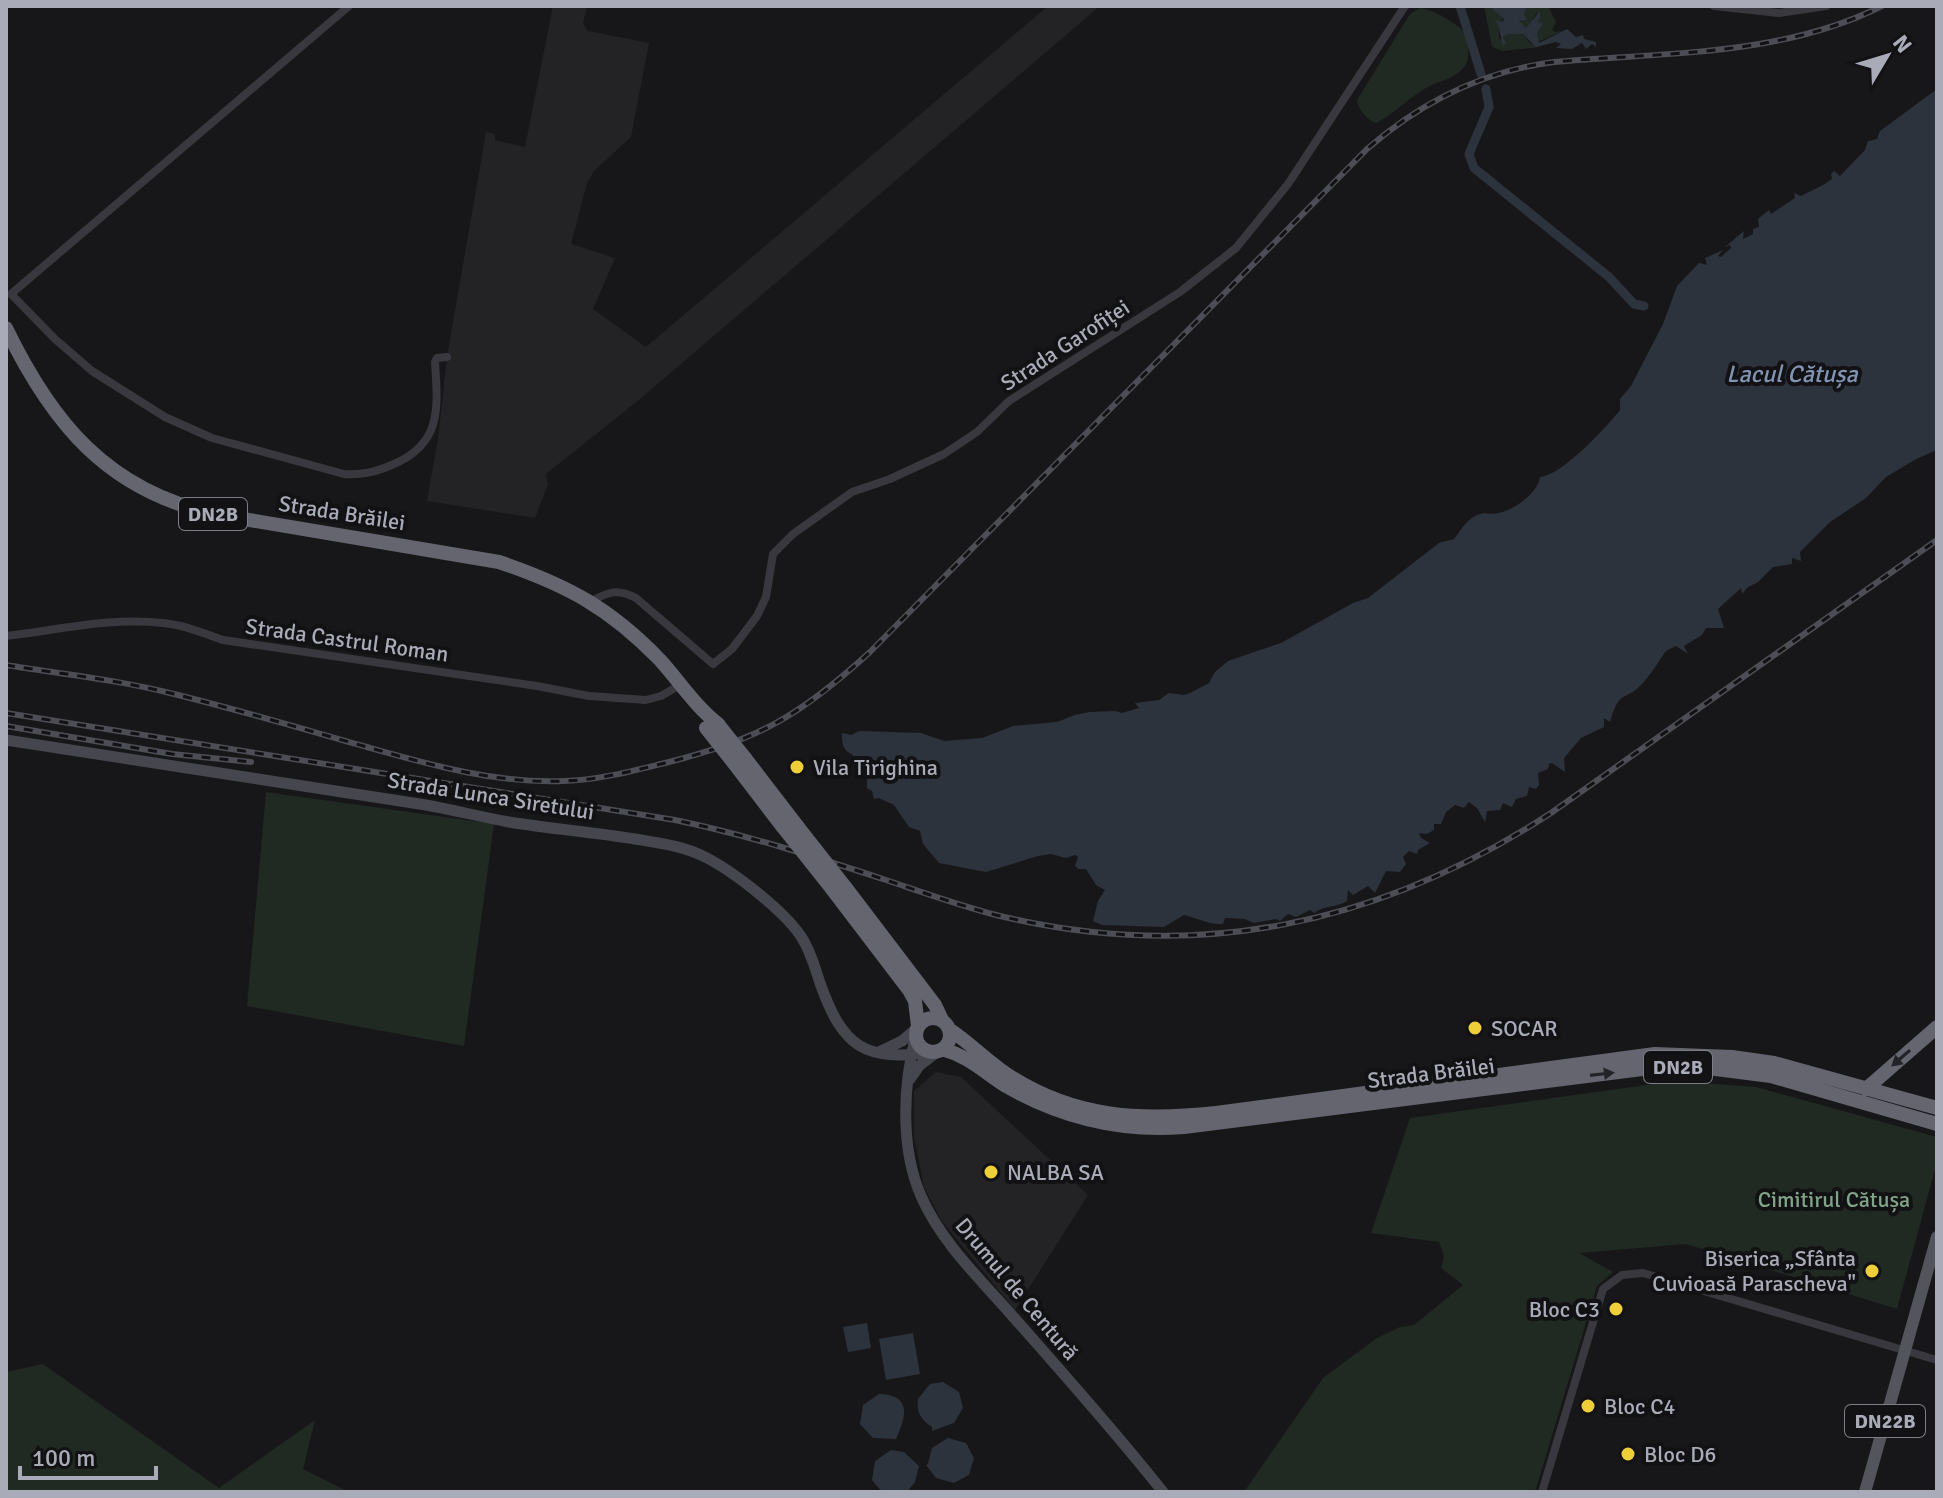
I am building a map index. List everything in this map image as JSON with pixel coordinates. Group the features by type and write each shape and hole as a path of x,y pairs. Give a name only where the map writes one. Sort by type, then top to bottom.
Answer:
{"highway":[{"name":"Strada Brăilei","path":"6,328 47,401 85,449 133,484 160,498 214,514 499,562 534,574 591,601 637,638 798,827 909,990 915,1001 917,1030"},
{"name":"Strada Brăilei","path":"739,760 782,826 839,888 935,1005 945,1025 1007,1074 1033,1089 1093,1111 1155,1118 1216,1113 1655,1054 1732,1057 1774,1063 1937,1108"},
{"path":"917,1030 926,1019 945,1025 950,1039 938,1051"},
{"path":"1866,1089 1937,1027"},
{"name":"DN2B","path":"917,1030 919,1045 938,1051"},
{"name":"Strada Brăilei","path":"938,1051 965,1057 1028,1098 1091,1121 1123,1127 1184,1127 1650,1068 1692,1066 1771,1076 1937,1124"}],"main road":[{"name":"DN22B","path":"1865,1492 1937,1237"}],"street":[{"path":"349,6 9,296 92,371 165,417 212,438 344,474 366,475 401,461 421,448 431,433 436,412 435,362 437,358 447,357"},
{"name":"Strada Garofiței","path":"591,601 613,590 625,592 713,664 732,649 757,616 766,597 773,554 793,534 852,492 890,479 944,454 977,432 1009,401 1180,292 1236,248 1288,184 1405,6"},
{"path":"1714,6 1779,13 1826,6"},
{"name":"Strada Castrul Roman","path":"6,636 101,623 162,623 190,628 223,640 589,696 646,700 680,685"},
{"name":"Strada Lunca Siretului","path":"6,740 428,805 510,822 609,835 695,852 733,875 793,926 805,943 836,1020 855,1044 895,1063 907,1083"},
{"path":"873,1053 889,1049 917,1030"},
{"name":"Drumul de Centură","path":"917,1030 907,1083 913,1171 929,1212 982,1281 1163,1492"},
{"path":"873,1053 910,1056 938,1051"},
{"path":"907,1083 919,1066 938,1051"},
{"path":"1542,1492 1603,1289 1622,1275 1643,1273 1937,1360"}],"shaded area":[{"path":"553,6 587,6 583,24 588,31 649,43 631,137 594,171 587,183 571,244 615,258 593,309 646,347 1048,6 1100,6 640,399 546,474 548,484 535,518 427,501 447,357 486,132 495,134 495,140 525,147"},
{"path":"936,1072 961,1077 1088,1195 1015,1310 941,1220 924,1187 914,1136 914,1091"}],"green space":[{"path":"1484,6 1493,6 1493,10 1502,17 1503,23 1499,20 1499,38 1506,43 1503,39 1505,34 1523,34 1530,43 1540,47 1503,51 1492,47"},
{"path":"1527,6 1548,6 1556,22 1552,30 1562,31 1538,42 1540,26 1535,23 1537,12 1528,28 1519,22 1526,20"},
{"path":"1420,8 1441,15 1462,30 1468,47 1466,63 1454,76 1424,89 1383,119 1373,122 1366,117 1357,100 1410,14"},
{"path":"266,792 494,824 464,1046 247,1006"},
{"name":"Cimitirul Cătușa","path":"1661,1083 1756,1087 1937,1137 1937,1162 1897,1309 1686,1244 1579,1253 1613,1272 1597,1286 1535,1492 1244,1492 1323,1378 1377,1338 1400,1327 1414,1325 1463,1285 1441,1268 1444,1256 1439,1242 1371,1233 1410,1118"},
{"path":"43,1364 219,1488 315,1420 303,1469 349,1492 6,1492 6,1372"}],"water":[{"path":"1493,6 1527,6 1524,15 1527,20 1519,21 1526,28 1540,11 1537,22 1543,23 1537,33 1539,43 1567,29 1576,37 1583,35 1584,39 1596,42 1596,47 1592,44 1586,49 1582,43 1572,49 1556,48 1561,44 1556,42 1536,47 1523,34 1507,34 1503,37 1506,43 1503,46 1498,24 1494,20 1503,22 1504,19 1493,10"},
{"name":"Lacul Cătușa","path":"1937,89 1937,450 1886,477 1866,498 1830,522 1800,552 1801,561 1792,558 1792,564 1773,567 1742,594 1741,588 1718,609 1724,628 1706,628 1702,635 1684,646 1688,654 1676,646 1666,651 1643,683 1620,700 1610,722 1604,718 1604,727 1581,738 1564,758 1565,772 1549,764 1548,769 1538,773 1539,785 1536,789 1529,787 1527,796 1516,799 1512,807 1503,803 1500,810 1487,811 1485,822 1477,808 1469,802 1464,808 1455,805 1446,812 1441,824 1434,824 1434,830 1427,834 1419,833 1430,843 1418,850 1417,854 1409,851 1403,857 1406,864 1400,872 1386,871 1375,893 1368,886 1353,895 1348,890 1347,901 1314,913 1310,910 1296,917 1288,914 1280,921 1254,923 1245,919 1225,918 1223,924 1218,924 1184,915 1164,927 1102,925 1093,921 1098,901 1105,890 1096,885 1086,869 1075,866 1078,857 1075,855 1066,858 1051,854 1038,856 986,872 939,863 923,844 920,831 909,827 894,805 874,799 872,791 867,788 867,773 856,773 853,755 843,746 842,733 921,733 944,741 982,738 1013,726 1057,722 1090,712 1122,713 1139,708 1135,703 1159,700 1169,693 1190,693 1209,683 1215,672 1228,661 1281,643 1353,603 1368,598 1439,543 1454,539 1475,516 1499,513 1518,505 1535,489 1540,477 1549,475 1571,460 1620,410 1620,399 1631,386 1663,324 1677,286 1699,263 1707,265 1705,258 1723,250 1718,256 1721,257 1731,248 1730,245 1725,247 1744,231 1743,239 1753,234 1753,229 1759,227 1758,219 1795,198 1794,193 1801,196 1821,186 1832,179 1834,171 1840,176 1865,150 1868,141 1877,139 1880,131"},
{"path":"867,1323 871,1348 848,1352 843,1327"},
{"path":"913,1333 920,1374 886,1380 879,1339"},
{"path":"943,1382 959,1392 963,1408 954,1423 932,1431 920,1415 918,1399 930,1384"},
{"path":"879,1394 890,1395 902,1404 904,1417 896,1439 873,1438 860,1424 863,1405"},
{"path":"948,1438 966,1443 974,1458 969,1475 954,1483 936,1478 926,1465 932,1448"},
{"path":"891,1450 904,1452 919,1466 915,1482 907,1492 882,1492 872,1480 875,1461"}],"waterway":[{"path":"1460,6 1481,74"},
{"path":"1486,89 1489,107 1469,154 1474,168 1609,277 1634,304 1644,306"}],"railway":[{"path":"6,665 153,689 391,754 514,779 564,781 603,777 726,745 752,735 799,709 870,652 1367,149 1409,117 1454,91 1528,66 1762,43 1843,23 1882,6"},
{"path":"6,713 675,820 781,847 996,915 1071,929 1143,935 1215,934 1284,924 1353,907 1420,883 1486,852 1551,813 1937,540"},
{"path":"6,726 172,754 251,762"}],"place":[{"name":"Vila Tirighina","path":"797,767"},
{"name":"SOCAR","path":"1475,1028"},
{"name":"NALBA SA","path":"991,1172"},
{"name":"Biserica „Sfânta Cuvioasă Parascheva\"","path":"1872,1271"},
{"name":"Bloc C3","path":"1616,1309"},
{"name":"Bloc C4","path":"1588,1406"},
{"name":"Bloc D6","path":"1628,1454"}]}
